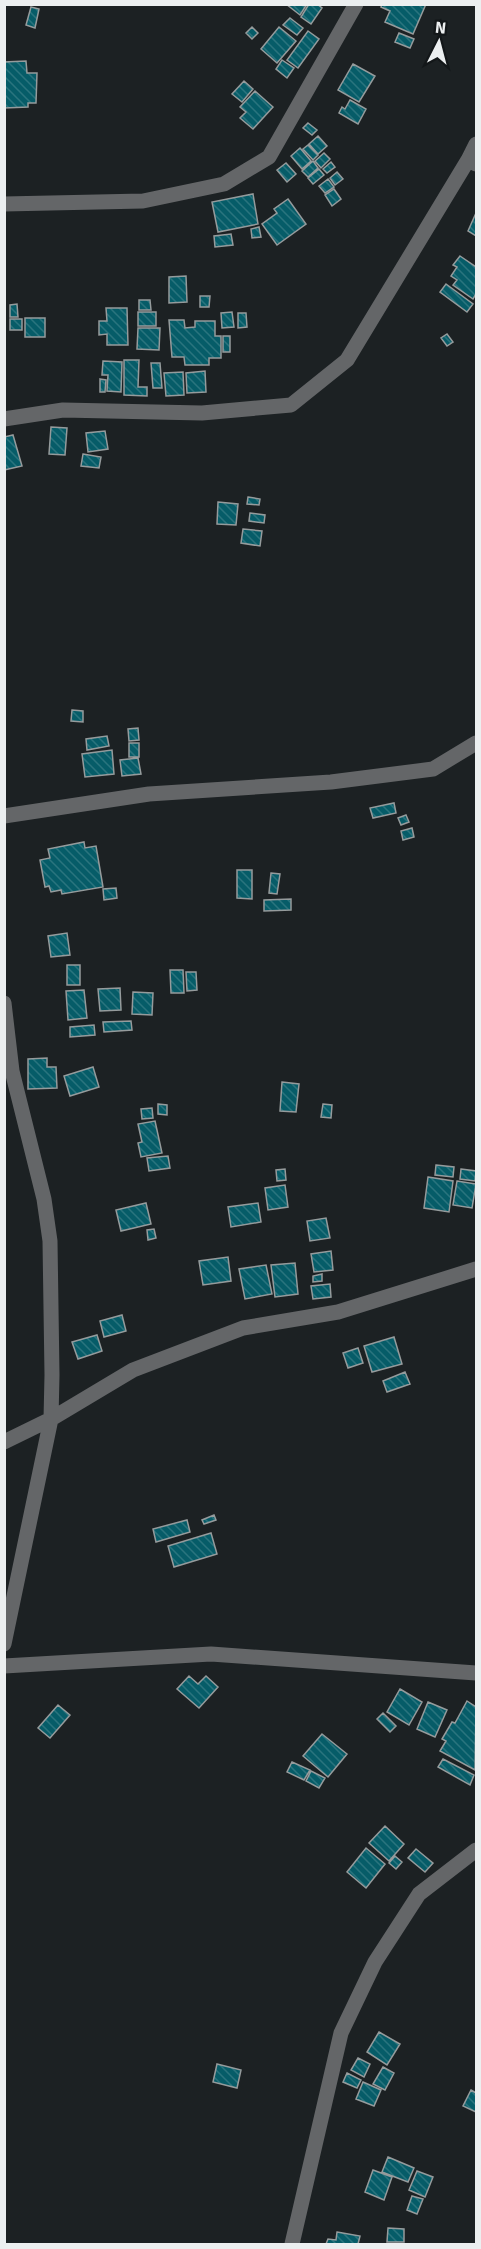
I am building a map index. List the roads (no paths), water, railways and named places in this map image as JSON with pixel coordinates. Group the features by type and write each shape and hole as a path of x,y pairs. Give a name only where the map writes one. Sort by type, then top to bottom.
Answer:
{"street":[{"path":"4,204 143,201 224,184 269,157 356,4"},
{"path":"4,419 63,410 202,413 291,405 347,360 472,162 477,144"},
{"path":"4,816 149,794 331,782 433,769 477,743"},
{"path":"4,1002 12,1071 44,1199 50,1241 51,1419 4,1644"},
{"path":"4,1442 51,1419 133,1370 243,1328 338,1312 477,1269"},
{"path":"4,1666 211,1654 477,1673"},
{"path":"292,2244 341,2033 375,1962 419,1894 477,1850"}]}
